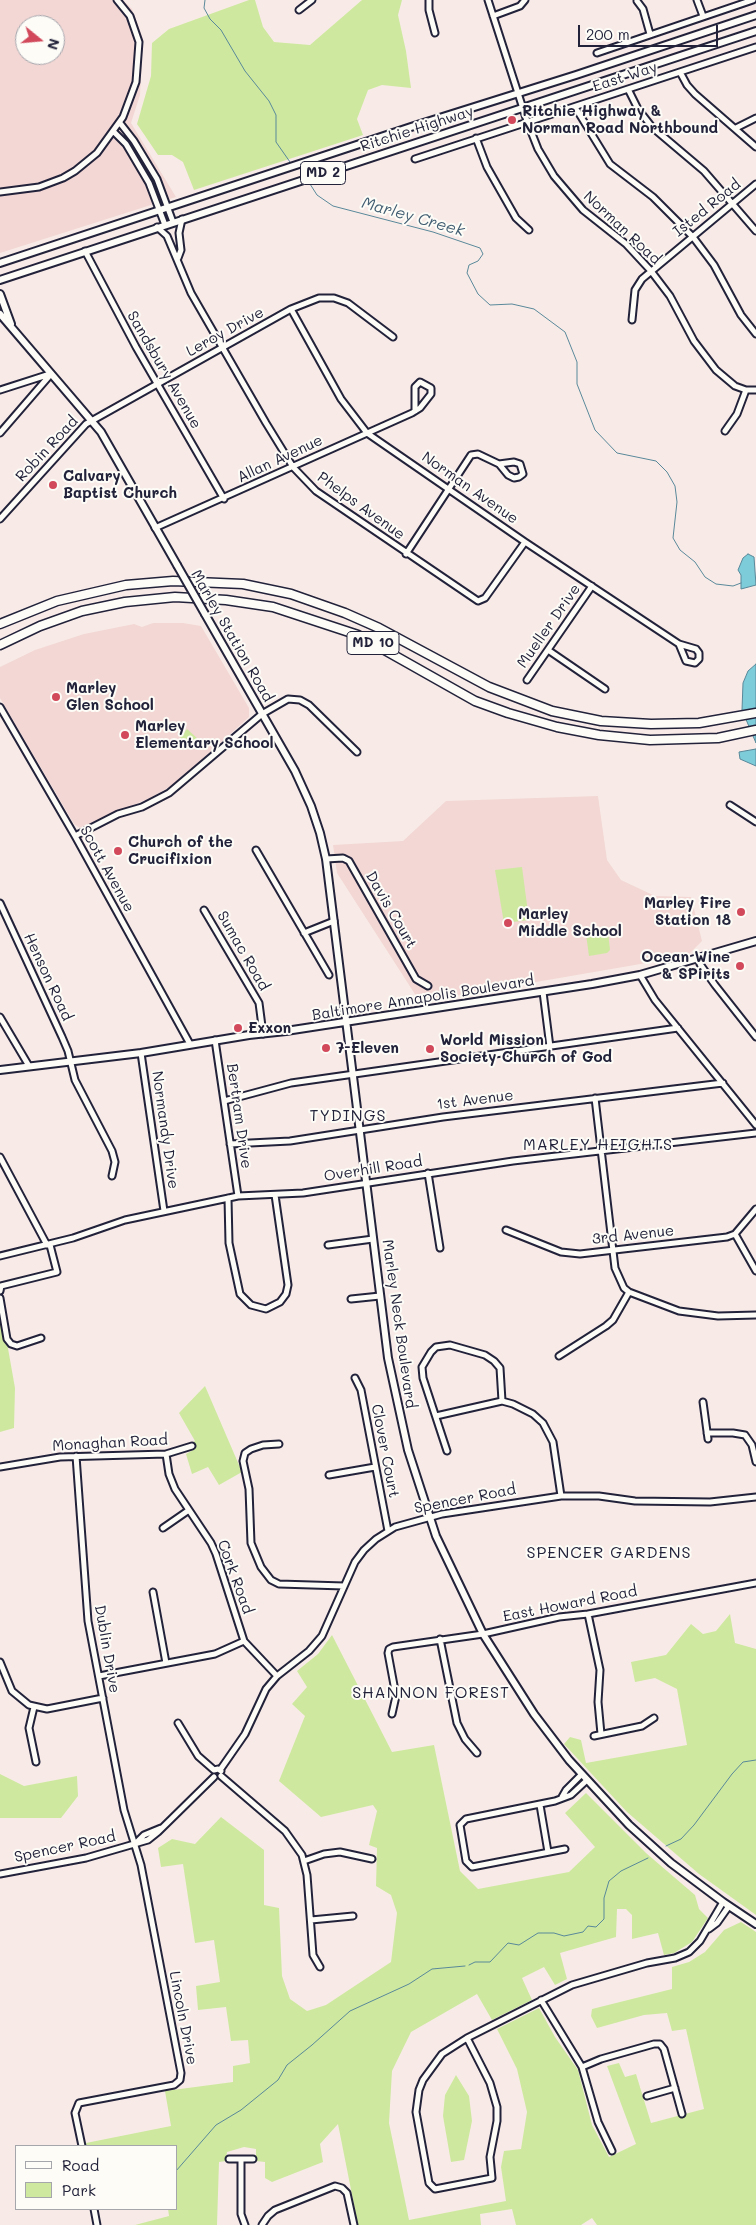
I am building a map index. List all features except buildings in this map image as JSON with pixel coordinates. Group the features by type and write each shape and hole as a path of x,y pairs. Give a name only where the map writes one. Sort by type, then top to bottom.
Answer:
{"highway":[{"name":"MD 10","path":"0,624 57,601 126,585 183,581 243,584 291,594 345,613 387,632 488,687 552,711 601,721 634,724 686,724 756,713"},
{"name":"MD 10","path":"0,645 40,626 82,611 125,602 175,597 226,600 273,607 358,635 475,701 543,723 599,736 650,740 694,740 756,730"}],"main road":[{"name":"Ritchie Highway","path":"0,263 756,15"},
{"name":"Ritchie Highway","path":"0,280 756,31"},
{"name":"Marley Station Road","path":"0,294 13,330"},
{"name":"Marley Station Road","path":"0,314 50,374 93,421 110,446 176,565 295,771 311,806 326,858 346,1022"},
{"name":"Baltimore Annapolis Boulevard","path":"0,1070 141,1053 215,1040 543,992 640,975 756,941"},
{"name":"Marley Neck Boulevard","path":"346,1022 388,1358 400,1419 429,1517 456,1579 483,1634 534,1714 586,1781 629,1825 671,1862 726,1904 756,1924"}],"street":[{"path":"0,192 39,187 63,178 86,163 120,123 133,93 138,68 139,42 130,16 117,0"},
{"path":"299,10 312,0"},
{"path":"429,0 429,10 435,33"},
{"name":"Norman Road","path":"488,0 526,121 542,157 565,191 589,215 632,250 651,270 665,288 694,341 711,364 730,384 746,390"},
{"path":"493,16 520,6 525,0"},
{"path":"697,0 703,16"},
{"path":"597,53 753,0"},
{"path":"637,1 643,9 650,34"},
{"name":"East Way","path":"416,159 526,121 575,107 756,47"},
{"path":"680,72 687,85 695,94 756,147"},
{"path":"628,89 638,108 652,126 704,171 734,203 756,231"},
{"path":"575,107 610,164 653,197 693,236 718,272 741,315 756,334"},
{"path":"736,128 756,118"},
{"path":"120,123 153,173 169,207 173,222"},
{"path":"114,132 126,144 141,168 154,193 165,225"},
{"path":"476,138 487,167 516,218 529,230"},
{"name":"Isted Road","path":"632,320 636,286 651,270 756,184"},
{"name":"Phelps Avenue","path":"178,258 181,250 178,233 182,219"},
{"name":"Phelps Avenue","path":"157,227 168,236 192,293 222,348 293,467 316,491 406,554 478,601 485,598 525,542"},
{"name":"Sandsbury Avenue","path":"85,251 157,384 224,499"},
{"name":"Leroy Drive","path":"93,421 291,310 320,298 334,298 348,303 393,337"},
{"name":"Norman Avenue","path":"291,310 342,399 367,433 525,542 679,644"},
{"path":"0,390 50,374"},
{"path":"0,432 50,374"},
{"name":"Allan Avenue","path":"155,528 224,499 415,411 431,394 431,388 420,382 415,387 415,411"},
{"path":"725,431 737,414 746,390 756,390"},
{"name":"Robin Road","path":"0,519 86,424 93,421"},
{"path":"406,554 471,455 478,454 499,464 508,475 514,478 519,478 523,474 523,468 520,464 514,462 499,464"},
{"name":"Mueller Drive","path":"527,680 592,586"},
{"path":"548,650 605,689"},
{"path":"75,836 118,814 142,807 169,793 262,714 288,699 300,700 310,706 357,752"},
{"name":"Scott Avenue","path":"0,707 75,836 190,1044"},
{"path":"730,805 756,822"},
{"path":"256,850 329,975"},
{"name":"Davis Court","path":"326,858 343,858 349,861 416,979 428,986"},
{"name":"Henson Road","path":"0,903 68,1051 69,1062 75,1080 112,1151 115,1162 112,1176"},
{"name":"Sumac Road","path":"204,910 258,1003 263,1034"},
{"path":"304,933 334,921"},
{"path":"698,958 700,964 715,985 756,1037"},
{"path":"640,975 655,1000 756,1125"},
{"path":"543,992 550,1047"},
{"path":"0,1016 29,1066"},
{"path":"224,1102 291,1083 352,1076 678,1028"},
{"name":"Bertram Drive","path":"215,1040 238,1196"},
{"name":"Normandy Drive","path":"141,1053 164,1211"},
{"name":"1st Avenue","path":"230,1144 290,1141 360,1129 595,1098 723,1084"},
{"path":"595,1098 617,1275 629,1292 679,1311 695,1314 718,1316 756,1315"},
{"name":"Overhill Road","path":"0,1256 49,1245 125,1220 238,1196 303,1193 513,1161 756,1133"},
{"path":"0,1157 49,1245 57,1272 1,1286 0,1291"},
{"path":"428,1173 440,1248"},
{"path":"228,1198 228,1243 240,1294 251,1305 266,1309 276,1305 288,1290 288,1277 275,1194"},
{"path":"756,1209 734,1234 756,1271"},
{"name":"3rd Avenue","path":"506,1230 568,1254 718,1238 734,1234"},
{"path":"328,1245 373,1239"},
{"path":"559,1356 613,1320 629,1292"},
{"path":"351,1299 380,1296"},
{"path":"0,1298 7,1339 12,1344 17,1346 41,1338"},
{"path":"447,1451 422,1378 422,1367 431,1352 441,1346 450,1345 485,1355 494,1361 500,1368 502,1401"},
{"name":"Clover Court","path":"355,1378 361,1390 388,1530"},
{"path":"436,1416 502,1401 522,1407 543,1423 553,1442 561,1496"},
{"path":"703,1402 707,1436 733,1433 744,1435 752,1445 756,1462"},
{"path":"279,1444 251,1448 245,1453 243,1461 249,1489 251,1543 261,1567 271,1580 280,1584 344,1586"},
{"name":"Monaghan Road","path":"0,1467 76,1456 166,1454 192,1446"},
{"name":"Cork Road","path":"166,1454 172,1482 216,1554 244,1641 277,1676"},
{"name":"Dublin Drive","path":"76,1456 88,1621 124,1810 136,1844"},
{"path":"329,1475 375,1466"},
{"name":"Spencer Road","path":"221,1773 245,1734 260,1698 277,1676 310,1651 319,1640 329,1623 355,1562 364,1550 388,1530 429,1517 561,1496 589,1496 635,1501 710,1502 756,1496"},
{"path":"163,1528 189,1510"},
{"name":"East Howard Road","path":"392,1714 396,1696 389,1649 440,1639 483,1634 559,1617 588,1614 756,1582"},
{"path":"153,1592 166,1663"},
{"path":"588,1614 600,1670 598,1702 601,1734"},
{"path":"440,1639 457,1723 465,1739 477,1753"},
{"path":"99,1676 224,1652 244,1641"},
{"path":"0,1662 12,1691 22,1701 34,1706 47,1709 103,1698"},
{"path":"34,1706 29,1728 36,1762"},
{"path":"594,1736 642,1726 654,1718"},
{"path":"178,1723 198,1756 214,1770 221,1773 289,1836 304,1860 313,1955 320,1967"},
{"path":"214,1770 214,1777 221,1773"},
{"path":"562,1798 566,1790 581,1775"},
{"name":"Spencer Road","path":"0,1874 94,1856 148,1840 214,1777"},
{"path":"565,1849 472,1867 466,1861 459,1828 461,1822 466,1819 540,1805 562,1798 571,1794 586,1781"},
{"path":"540,1805 548,1852"},
{"name":"Lincoln Drive","path":"82,2145 76,2113 79,2104 174,2085 181,2076 136,1844"},
{"path":"304,1860 324,1854 340,1852 372,1858"},
{"path":"467,2038 490,2083 497,2107 497,2121 490,2157 492,2178 435,2189 429,2183 416,2112 419,2090 434,2062 442,2054 467,2038 585,1980 647,1962 682,1955 695,1947 708,1930 711,1920 726,1904"},
{"path":"310,1920 353,1916"},
{"path":"542,2000 582,2067 598,2122 612,2151"},
{"path":"582,2067 601,2059 657,2043 664,2049 682,2114"},
{"path":"647,2096 675,2088"},
{"path":"229,2159 253,2159"},
{"path":"241,2159 241,2214 245,2225"},
{"path":"262,2225 268,2216 276,2210 335,2186 342,2188 347,2193 354,2225"},
{"path":"94,2210 97,2225"}],"shaded area":[{"path":"0,0 123,0 132,9 143,39 140,95 131,123 176,197 0,253"},
{"name":"Marley Elementary School","path":"153,623 183,623 201,626 249,708 249,717 176,783 150,798 80,828 74,824 0,698 0,667 35,650 84,634 134,624 142,627"},
{"path":"598,796 607,860 621,880 655,896 691,897 702,941 687,956 420,1002 337,873 333,845 403,841 446,801"}],"green space":[{"path":"249,0 255,0 263,27 274,42 310,45 362,0 402,0 398,15 406,51 411,88 382,85 368,90 357,119 363,135 194,190 183,162 172,155 158,155 137,124 151,76 152,43 169,29"},
{"path":"187,729 198,739 190,747 180,738"},
{"path":"522,867 529,920 504,923 495,870"},
{"path":"608,932 610,950 607,953 589,956 586,934"},
{"path":"0,1303 15,1388 14,1428 0,1432"},
{"path":"205,1386 242,1472 219,1485 208,1467 192,1474 186,1454 195,1449 193,1442 195,1441 179,1413"},
{"path":"730,1614 735,1643 756,1649 756,1915 699,1874 627,1812 564,1744 570,1737 581,1740 586,1763 687,1745 677,1689 655,1678 635,1682 631,1662 666,1655 691,1624 703,1634 716,1631"},
{"path":"332,1635 392,1752 434,1745 460,1871 478,1889 569,1872 595,1847 565,1813 586,1793 646,1853 695,1895 699,1909 708,1918 692,1942 674,1953 664,1955 658,1933 632,1939 632,1915 626,1909 617,1909 616,1937 560,1953 567,1979 555,1985 544,1967 522,1978 532,2000 492,2020 477,1994 411,2032 392,2071 389,2123 409,2220 506,2201 501,2167 504,2151 521,2149 527,2112 517,2069 497,2029 539,2008 555,2037 578,2070 592,2125 609,2157 636,2144 607,2066 619,2063 625,2077 636,2074 651,2123 704,2109 686,2029 672,2031 667,2013 644,2015 597,2028 591,2016 592,2009 672,1989 672,1967 689,1962 705,1952 724,1930 741,1922 756,1932 756,2225 597,2225 592,2218 581,2225 516,2225 512,2209 480,2214 481,2225 358,2225 338,2124 320,2144 323,2162 272,2182 265,2178 265,2162 256,2161 256,2149 244,2147 227,2152 226,2161 219,2162 217,2225 135,2225 169,2216 168,2210 178,2210 178,2145 87,2145 86,2143 171,2126 165,2091 233,2082 233,2066 250,2063 248,2040 231,2041 226,2007 198,2010 196,1986 220,1982 214,1940 195,1943 183,1864 161,1867 158,1848 172,1839 195,1844 221,1817 264,1850 264,1905 279,1908 282,1976 290,1999 307,2011 326,2005 391,1962 397,1913 391,1895 376,1886 377,1848 369,1845 377,1811 373,1805 321,1817 279,1781 305,1716 292,1704 307,1687 297,1671 318,1654"},
{"path":"0,1774 24,1786 77,1776 78,1796 61,1818 0,1818"},
{"path":"456,2075 469,2096 472,2121 464,2160 451,2162 443,2116 445,2095"}],"water":[{"path":"748,554 754,557 756,585 741,589 741,575 738,570 743,558"},
{"path":"756,664 756,743 742,710 743,683 748,671"},
{"path":"756,749 756,766 740,759 739,752"}],"waterway":[{"path":"205,0 204,8 210,19 221,30 245,71 269,101 276,115 276,142 290,162"},
{"name":"Marley Creek","path":"310,184 317,195 333,206 433,232 480,248 483,254 478,261 469,265 467,273 478,294 490,305 512,304 534,309 565,332 577,362 577,384 595,430 617,453 656,461 667,472 675,486 677,502 673,538 680,550 695,562 705,577 716,584 733,586 741,583"},
{"path":"666,1846 681,1839 694,1825 743,1762 756,1760"},
{"path":"469,1965 475,1962 490,1962 508,1943 519,1945 538,1933 554,1933 564,1936 583,1932 588,1926 596,1927 604,1919 604,1898 609,1881 621,1871 648,1858"},
{"path":"178,2169 216,2125 241,2110 278,2080 287,2065 350,2011 409,1984 432,1969 465,1966"}],"place":[{"name":"Ritchie Highway & Norman Road Northbound","path":"512,120"},
{"name":"Calvary Baptist Church","path":"53,485"},
{"name":"Marley Glen School","path":"56,697"},
{"name":"Marley Elementary School","path":"125,735"},
{"name":"Church of the Crucifixion","path":"118,851"},
{"name":"Marley Fire Station 18","path":"741,912"},
{"name":"Marley Middle School","path":"508,923"},
{"name":"Ocean Wine & SPirits","path":"740,966"},
{"name":"Exxon","path":"238,1028"},
{"name":"7-Eleven","path":"326,1048"},
{"name":"World Mission Society Church of God","path":"430,1049"}],"district":[{"name":"TYDINGS","path":"348,1116"},
{"name":"MARLEY HEIGHTS","path":"598,1145"},
{"name":"SPENCER GARDENS","path":"609,1553"},
{"name":"SHANNON FOREST","path":"431,1693"}]}
